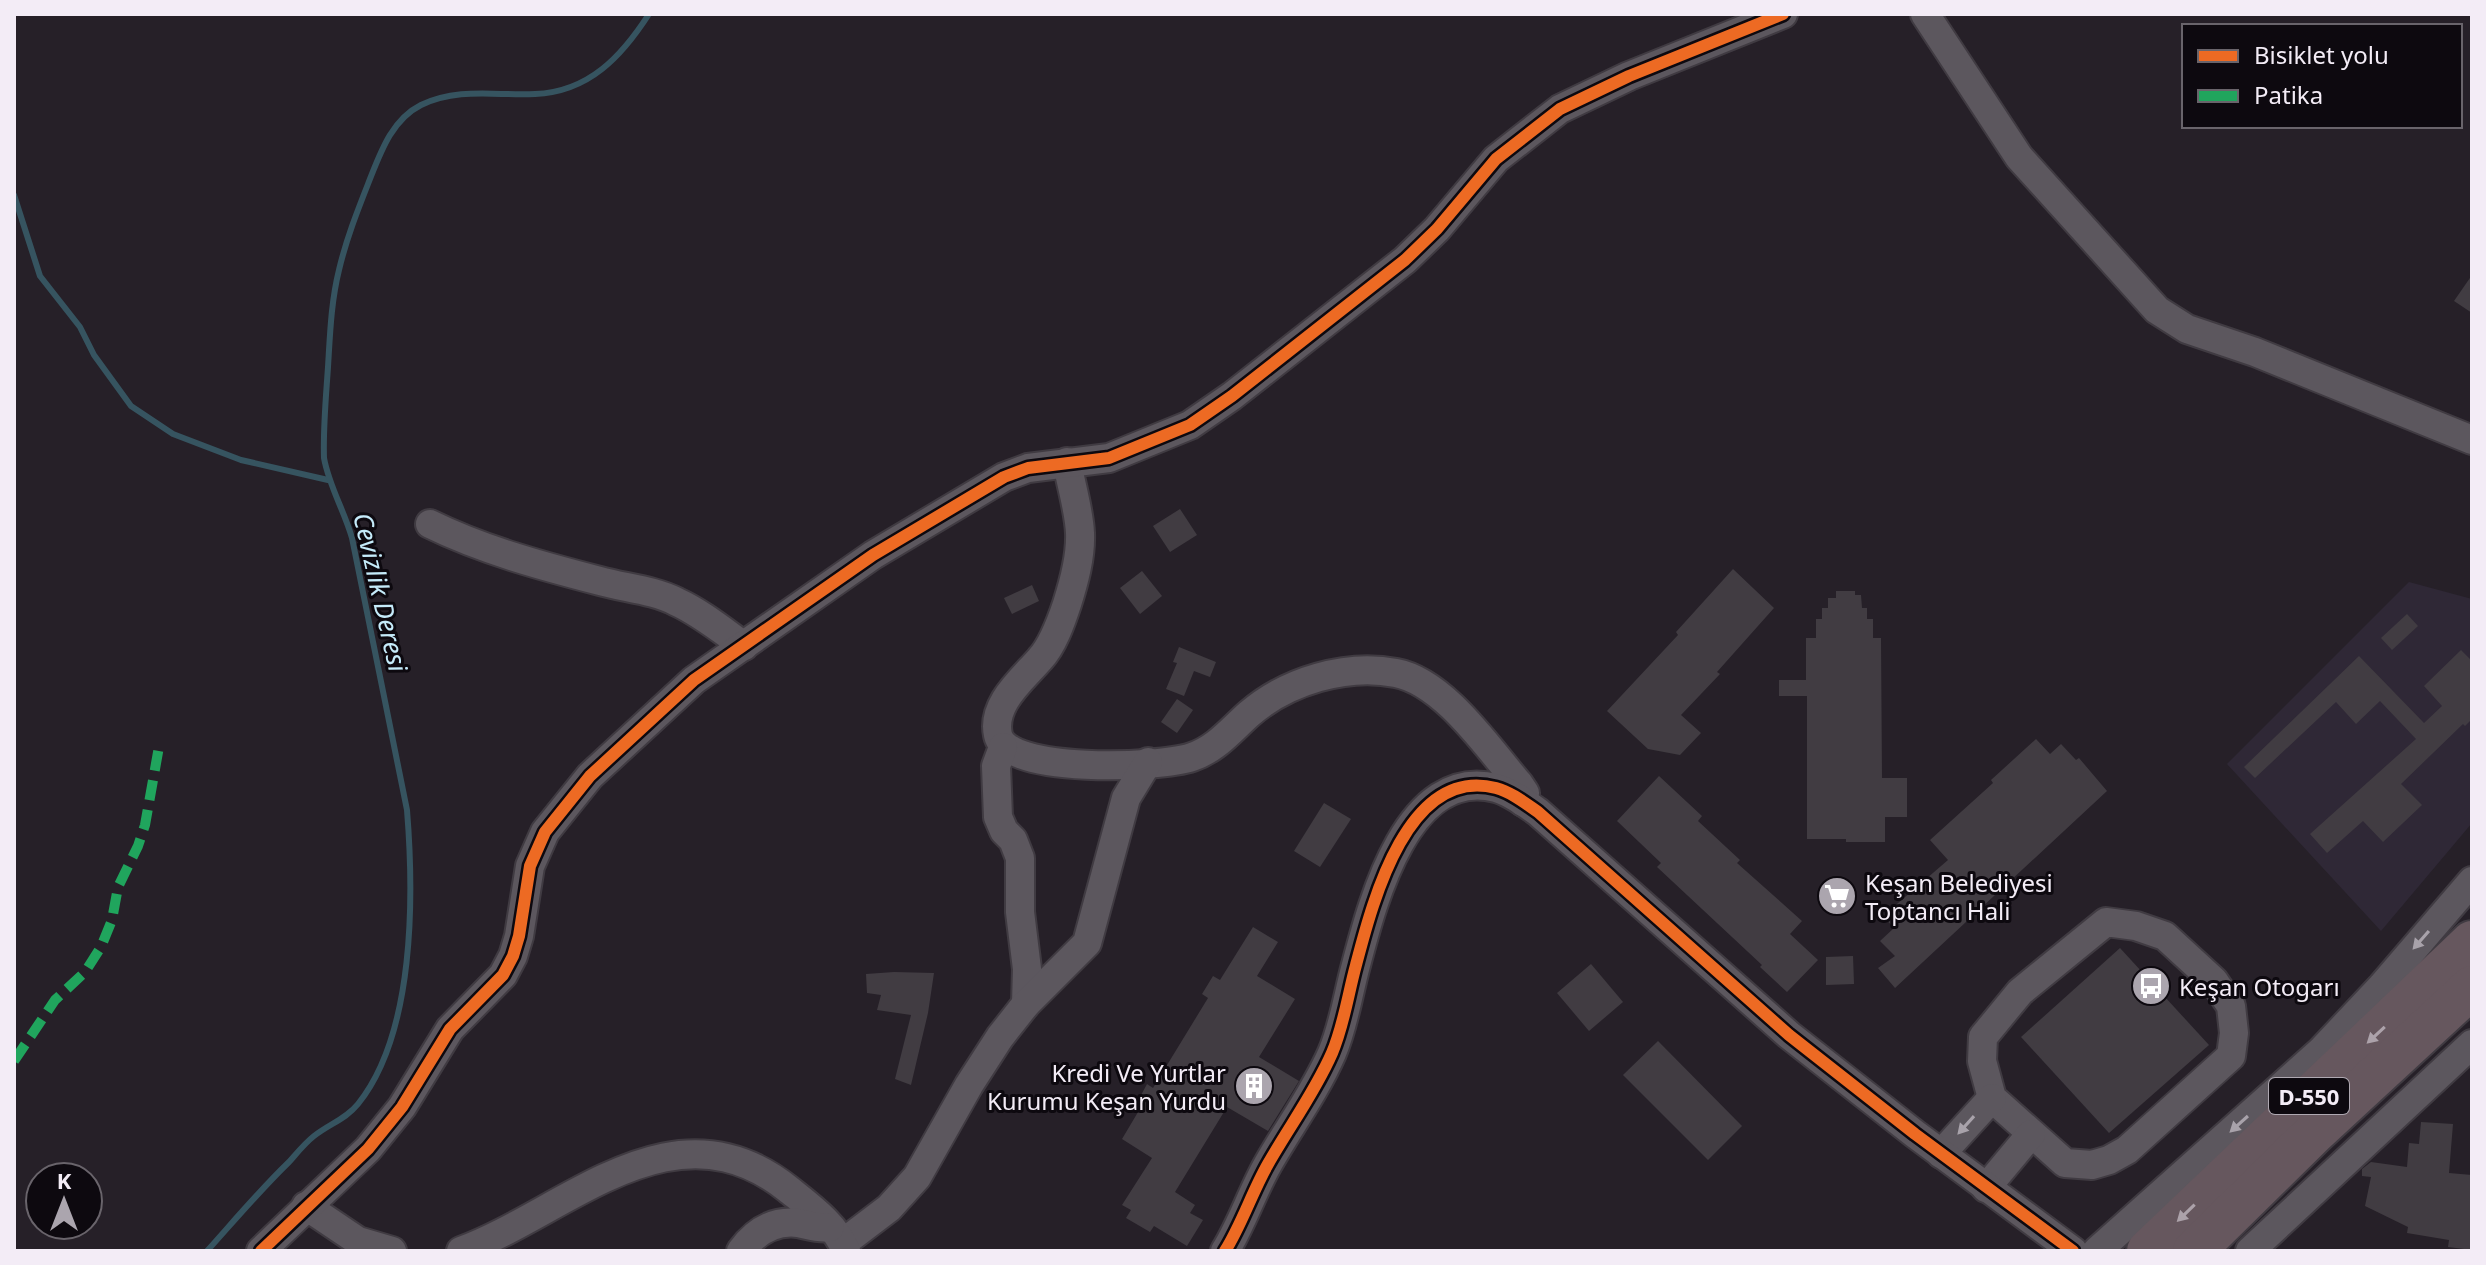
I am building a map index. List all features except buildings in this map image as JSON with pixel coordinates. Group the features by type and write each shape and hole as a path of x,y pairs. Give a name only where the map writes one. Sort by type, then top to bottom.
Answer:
{"highway":[{"name":"D-550","path":"2148,1251 2472,942"},
{"name":"D-550","path":"2194,1251 2315,1132 2472,987"}],"street":[{"path":"261,1251 368,1149 402,1107 450,1029 503,975 519,936 530,866 553,822 603,762 694,680 873,555 975,493 1016,472 1109,458 1190,425 1232,396 1405,260 1437,229 1496,159 1560,109 1629,76 1783,14"},
{"path":"1925,14 2019,157 2157,310 2187,329 2255,352 2472,440"},
{"path":"1067,462 1080,531 1080,548 1072,585 1051,642 1042,658 1011,692 999,716 997,734 1003,747 1022,756 1051,762 1176,761 1205,752 1252,712 1302,684 1345,672 1382,671 1414,677 1440,694 1519,784 1525,793 1523,802"},
{"path":"430,524 491,549 591,579 667,597 744,646"},
{"path":"1003,747 996,766 998,817 1020,858 1020,912 1027,969 1026,1004"},
{"path":"840,1240 889,1208 917,1177 984,1061 1026,1004 1087,943 1126,798 1148,762"},
{"path":"1225,1251 1267,1166 1332,1053 1376,897 1389,864 1413,821 1440,797 1479,785 1495,788 1523,802 1597,863 1789,1035 1941,1154 2073,1251"},
{"path":"2097,1251 2321,1051 2382,986 2472,881"},
{"path":"2106,922 2136,926 2165,936 2214,981 2231,1006 2234,1033 2231,1056 2127,1150 2109,1160 2092,1165 2065,1163 1992,1098 1982,1061 1983,1037 2020,992 2106,922"},
{"path":"2250,1251 2472,1044"},
{"path":"1941,1154 1992,1098"},
{"path":"1986,1188 2031,1134"},
{"path":"461,1251 485,1243 585,1186 621,1170 655,1159 682,1155 710,1155 758,1169 814,1210 840,1240"},
{"path":"306,1206 358,1241 392,1251"},
{"path":"741,1251 751,1238 775,1224 788,1223 840,1240"}],"shaded area":[{"path":"2409,582 2472,599 2472,823 2381,931 2227,764"}],"waterway":[{"name":"Cevizlik Deresi","path":"207,1251 307,1142 358,1104 377,1075 391,1040 406,963 410,922 407,810 352,538 324,458 333,306 339,270 352,226 382,150 394,129 411,111 449,96 535,94 572,87 588,79 615,57 649,14"},
{"path":"14,195 40,276 80,327 94,355 131,406 173,434 241,460 328,480"}],"marked path":[{"path":"14,1061 55,1000 85,972 101,947 112,920 118,887 145,825 160,741"}],"cycle path":[{"path":"261,1251 368,1149 402,1107 450,1029 503,975 519,936 530,866 545,832 590,776 694,680 873,555 1004,477 1028,468 1109,458 1190,425 1232,396 1405,260 1437,229 1496,159 1560,109 1629,76 1783,14"},
{"path":"1225,1251 1268,1164 1310,1096 1332,1053 1372,908 1399,845 1417,818 1439,797 1465,786 1502,790 1538,812 1789,1035 1915,1134 2073,1251"}],"place":[{"name":"Keşan Belediyesi Toptancı Hali","path":"1837,896"},
{"name":"Keşan Otogarı","path":"2151,986"},
{"name":"Kredi Ve Yurtlar Kurumu Keşan Yurdu","path":"1254,1086"}]}
